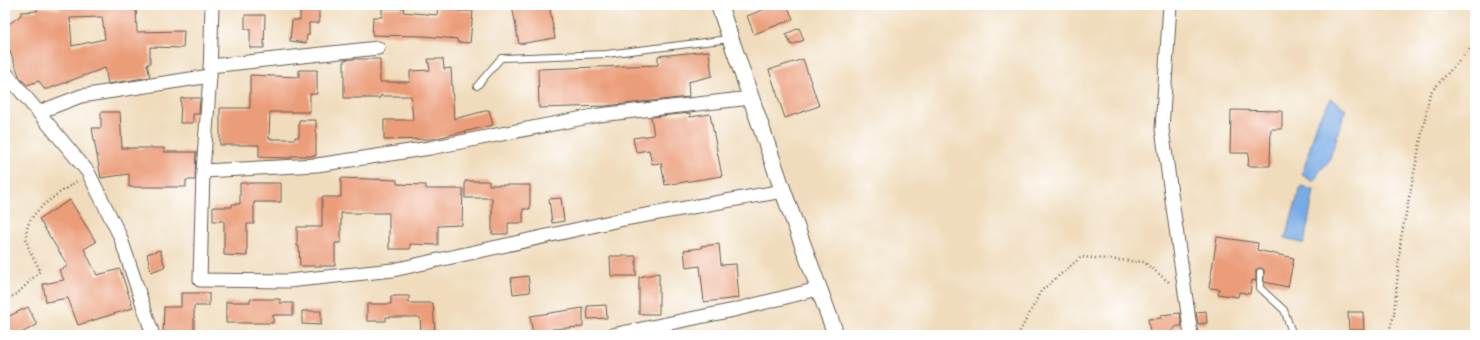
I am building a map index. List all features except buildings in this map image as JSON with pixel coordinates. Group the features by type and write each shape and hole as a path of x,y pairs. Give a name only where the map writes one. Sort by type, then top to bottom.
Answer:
{"street":[{"path":"212,5 210,71 203,171 200,280 288,281 393,270 624,219 783,191"},
{"path":"719,5 783,191 836,335"},
{"path":"1170,5 1162,129 1191,335"},
{"path":"39,112 81,96 210,71 378,48"},
{"path":"5,72 88,172 120,236 153,335"},
{"path":"203,171 317,165 430,148 599,115 751,98"},
{"path":"612,335 632,333 818,289"}],"lane":[{"path":"477,86 501,58 606,54 730,39"},
{"path":"1260,272 1260,288 1284,310 1293,335"}],"path":[{"path":"1388,335 1394,315 1401,238 1430,93 1475,43"},
{"path":"5,300 17,294 40,271 28,245 26,228 34,214 88,172"},
{"path":"1018,335 1041,291 1081,257 1144,262 1185,296"}],"water":[{"path":"1331,99 1346,109 1329,161 1319,172 1314,182 1302,175 1318,120"},
{"path":"1301,186 1314,190 1304,244 1285,238"}]}
